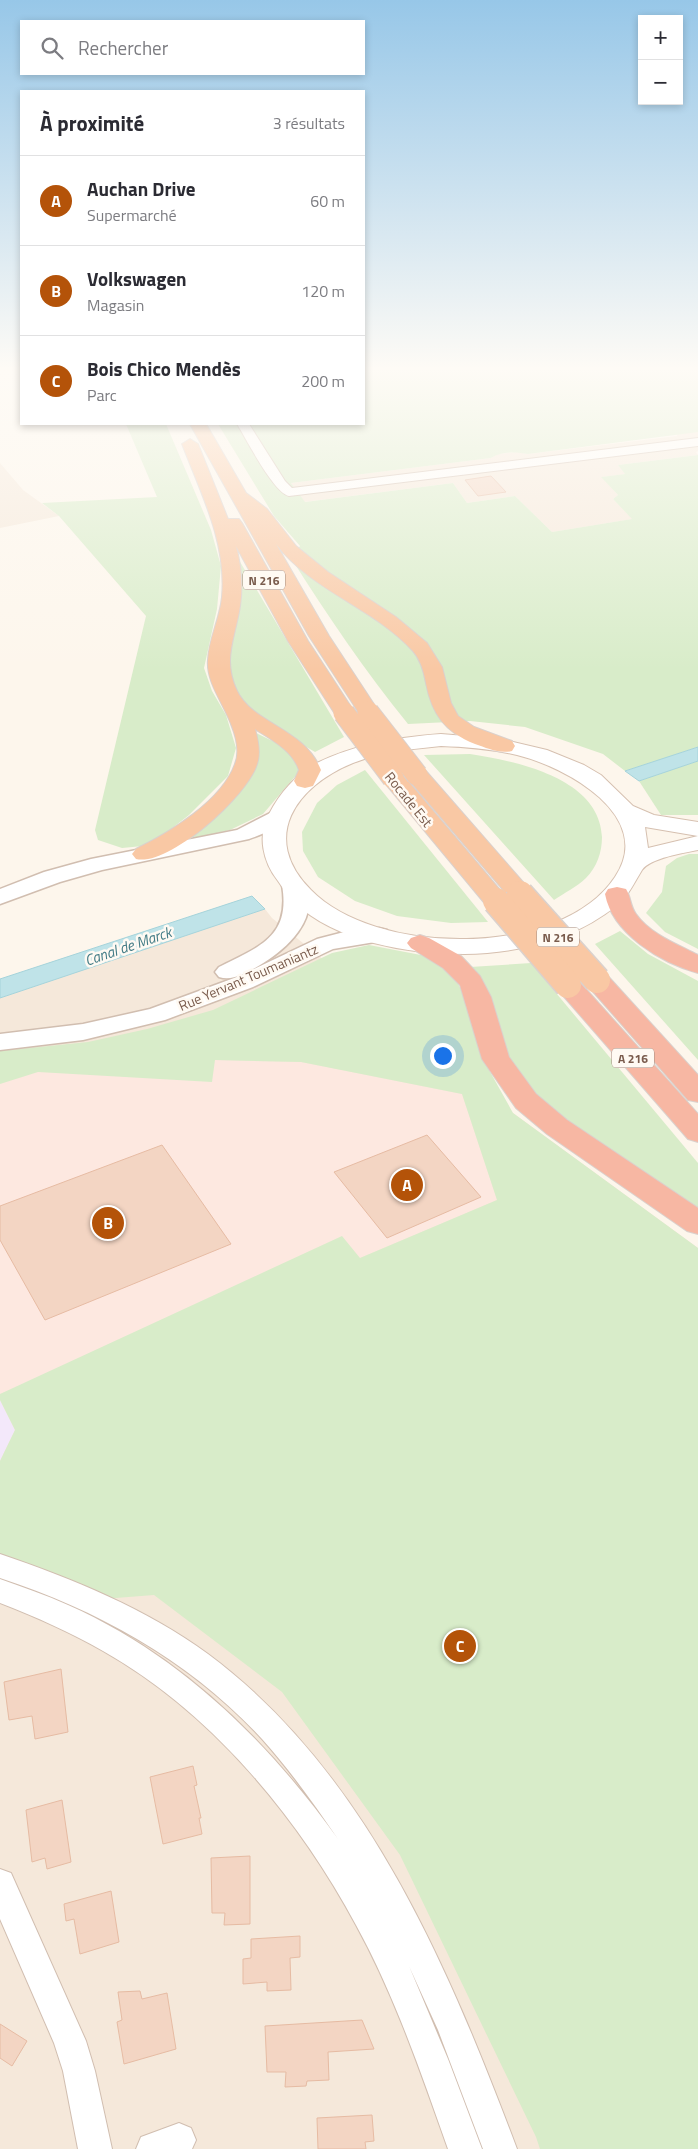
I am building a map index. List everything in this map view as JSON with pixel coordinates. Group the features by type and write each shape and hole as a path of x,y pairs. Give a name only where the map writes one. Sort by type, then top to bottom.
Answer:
{"highway":[{"name":"Rocade Est","path":"199,470 218,518 230,556 232,598 218,660 220,679 231,699"},
{"name":"Rocade Est","path":"204,470 286,621 344,713 392,778 568,985 698,1132"},
{"name":"Rocade Est","path":"224,470 314,628 368,712 417,776 698,1093"},
{"path":"239,496 257,508 279,537 315,572 393,624 421,648 433,666 443,709 455,723 477,737 504,746"},
{"path":"231,699 252,720 290,743 304,756 310,770 305,782"},
{"path":"144,854 181,835 225,796 241,776 246,764 247,745 242,723 231,699"},
{"path":"617,894 621,911 641,933 698,965"},
{"path":"420,943 452,962 471,982 478,996 489,1041 496,1059 526,1101 557,1127 698,1223"}],"main road":[{"path":"449,740 504,746 546,757 572,768 604,788 624,810 632,825 636,840 634,864 628,880 617,894 586,918 559,930 527,940 475,946 420,943 379,935 328,914 308,900 293,886 282,871 275,854 274,834 278,815 289,798 305,782 338,762 365,752 394,745 449,740"},
{"path":"624,810 640,818 663,825 698,829"},
{"path":"634,864 660,851 698,843"}],"street":[{"path":"272,470 280,484 289,492 467,470"},
{"path":"0,897 76,870 144,854 242,835 263,826 278,815"},
{"name":"Rue Yervant Toumaniantz","path":"0,1040 121,1013 172,996 244,964 277,944 293,924 297,910 293,886"},
{"name":"Rue Yervant Toumaniantz","path":"0,1040 84,1032 156,1015 245,982 325,944 348,938 379,935"},
{"path":"0,1566 30,1575 90,1600 130,1620 168,1643 223,1683 288,1746 337,1811 377,1875 408,1932 460,2044 500,2149"},
{"path":"0,1591 35,1604 85,1627 166,1678 228,1730 290,1797 350,1884 379,1936 423,2035 465,2149"},
{"path":"0,1884 70,2041 79,2070 94,2149"}],"shaded area":[{"path":"0,470 6,470 23,490 59,516 0,528"},
{"path":"393,470 623,470 626,474 602,477 618,495 613,499 633,519 552,532 515,496 467,503 453,483 304,502 291,483"},
{"path":"265,909 272,918 513,1113 698,1248 698,2149 0,2149 0,998"},
{"path":"0,1055 301,1062 462,1094 497,1200 360,1258 0,1394"},
{"path":"0,1400 15,1430 0,1461"}],"green space":[{"path":"146,470 186,470 211,530 221,566 217,609 204,668 212,691 226,715 236,748 228,776 189,815 158,839 143,846 122,848 98,840 95,830 146,616 59,516 42,503 157,497"},
{"path":"246,470 393,470 291,483 305,502 453,483 467,503 515,496 552,532 632,519 613,499 618,495 601,477 625,474 622,470 698,470 698,747 625,771 603,754 525,727 470,721 408,724 318,601 291,558 300,546 274,516"},
{"path":"236,555 344,737 315,752 252,715 224,673"},
{"path":"250,730 291,750 299,759 298,773 263,814 230,830 190,839 250,777"},
{"path":"470,754 510,762 552,776 571,787 587,800 598,817 602,837 600,854 590,874 575,887 554,900 424,755"},
{"path":"698,761 698,815 661,815 639,781"},
{"path":"365,770 488,922 451,923 397,916 355,901 318,877 303,851 302,832 317,803 337,785"},
{"path":"689,854 698,854 698,949 665,932 646,913 662,892 666,866 677,858"},
{"path":"620,931 648,954 698,981 698,1060 595,944"},
{"path":"369,945 426,956 455,977 468,1005 484,1061 513,1113 698,1248 698,2149 540,2149 536,2137 400,1855 282,1692 154,1595 90,1600 0,1567 0,1461 15,1430 0,1400 0,1394 342,1236 360,1258 497,1200 462,1094 301,1062 215,1060 212,1082 38,1072 0,1084 0,1051 88,1042 147,1029 213,1010 332,953"},
{"path":"531,963 698,1163 698,1214 529,1092 509,1066 470,967"}],"water":[{"path":"698,747 698,761 639,781 625,771"},
{"name":"Canal de Marck","path":"252,896 265,909 0,998 0,979"}],"building":[{"path":"491,476 506,492 478,496 465,480"},
{"path":"427,1135 481,1197 387,1238 334,1172"},
{"path":"162,1145 231,1244 45,1320 0,1240 0,1206"},
{"path":"61,1669 68,1732 35,1739 32,1716 9,1720 4,1682"},
{"path":"193,1766 197,1785 194,1786 201,1818 199,1818 202,1834 163,1844 150,1777"},
{"path":"62,1800 71,1862 47,1869 45,1858 32,1862 26,1810"},
{"path":"250,1856 250,1924 224,1925 225,1913 212,1913 211,1858"},
{"path":"111,1891 119,1942 80,1954 74,1919 66,1921 64,1904"},
{"path":"300,1936 300,1957 290,1958 291,1990 267,1991 267,1982 243,1984 243,1959 251,1958 251,1939"},
{"path":"140,1991 142,1999 167,1993 176,2049 124,2064 117,2022 122,2020 118,1992"},
{"path":"362,2020 374,2049 328,2052 329,2080 307,2081 306,2086 285,2087 286,2072 267,2072 265,2026"},
{"path":"0,2024 27,2041 12,2066 0,2058"},
{"path":"372,2115 374,2141 365,2142 366,2149 318,2149 317,2118"}],"place":[{"name":"Auchan Drive","path":"407,1185"},
{"name":"Volkswagen","path":"108,1223"},
{"name":"Bois Chico Mendès","path":"460,1646"}]}
